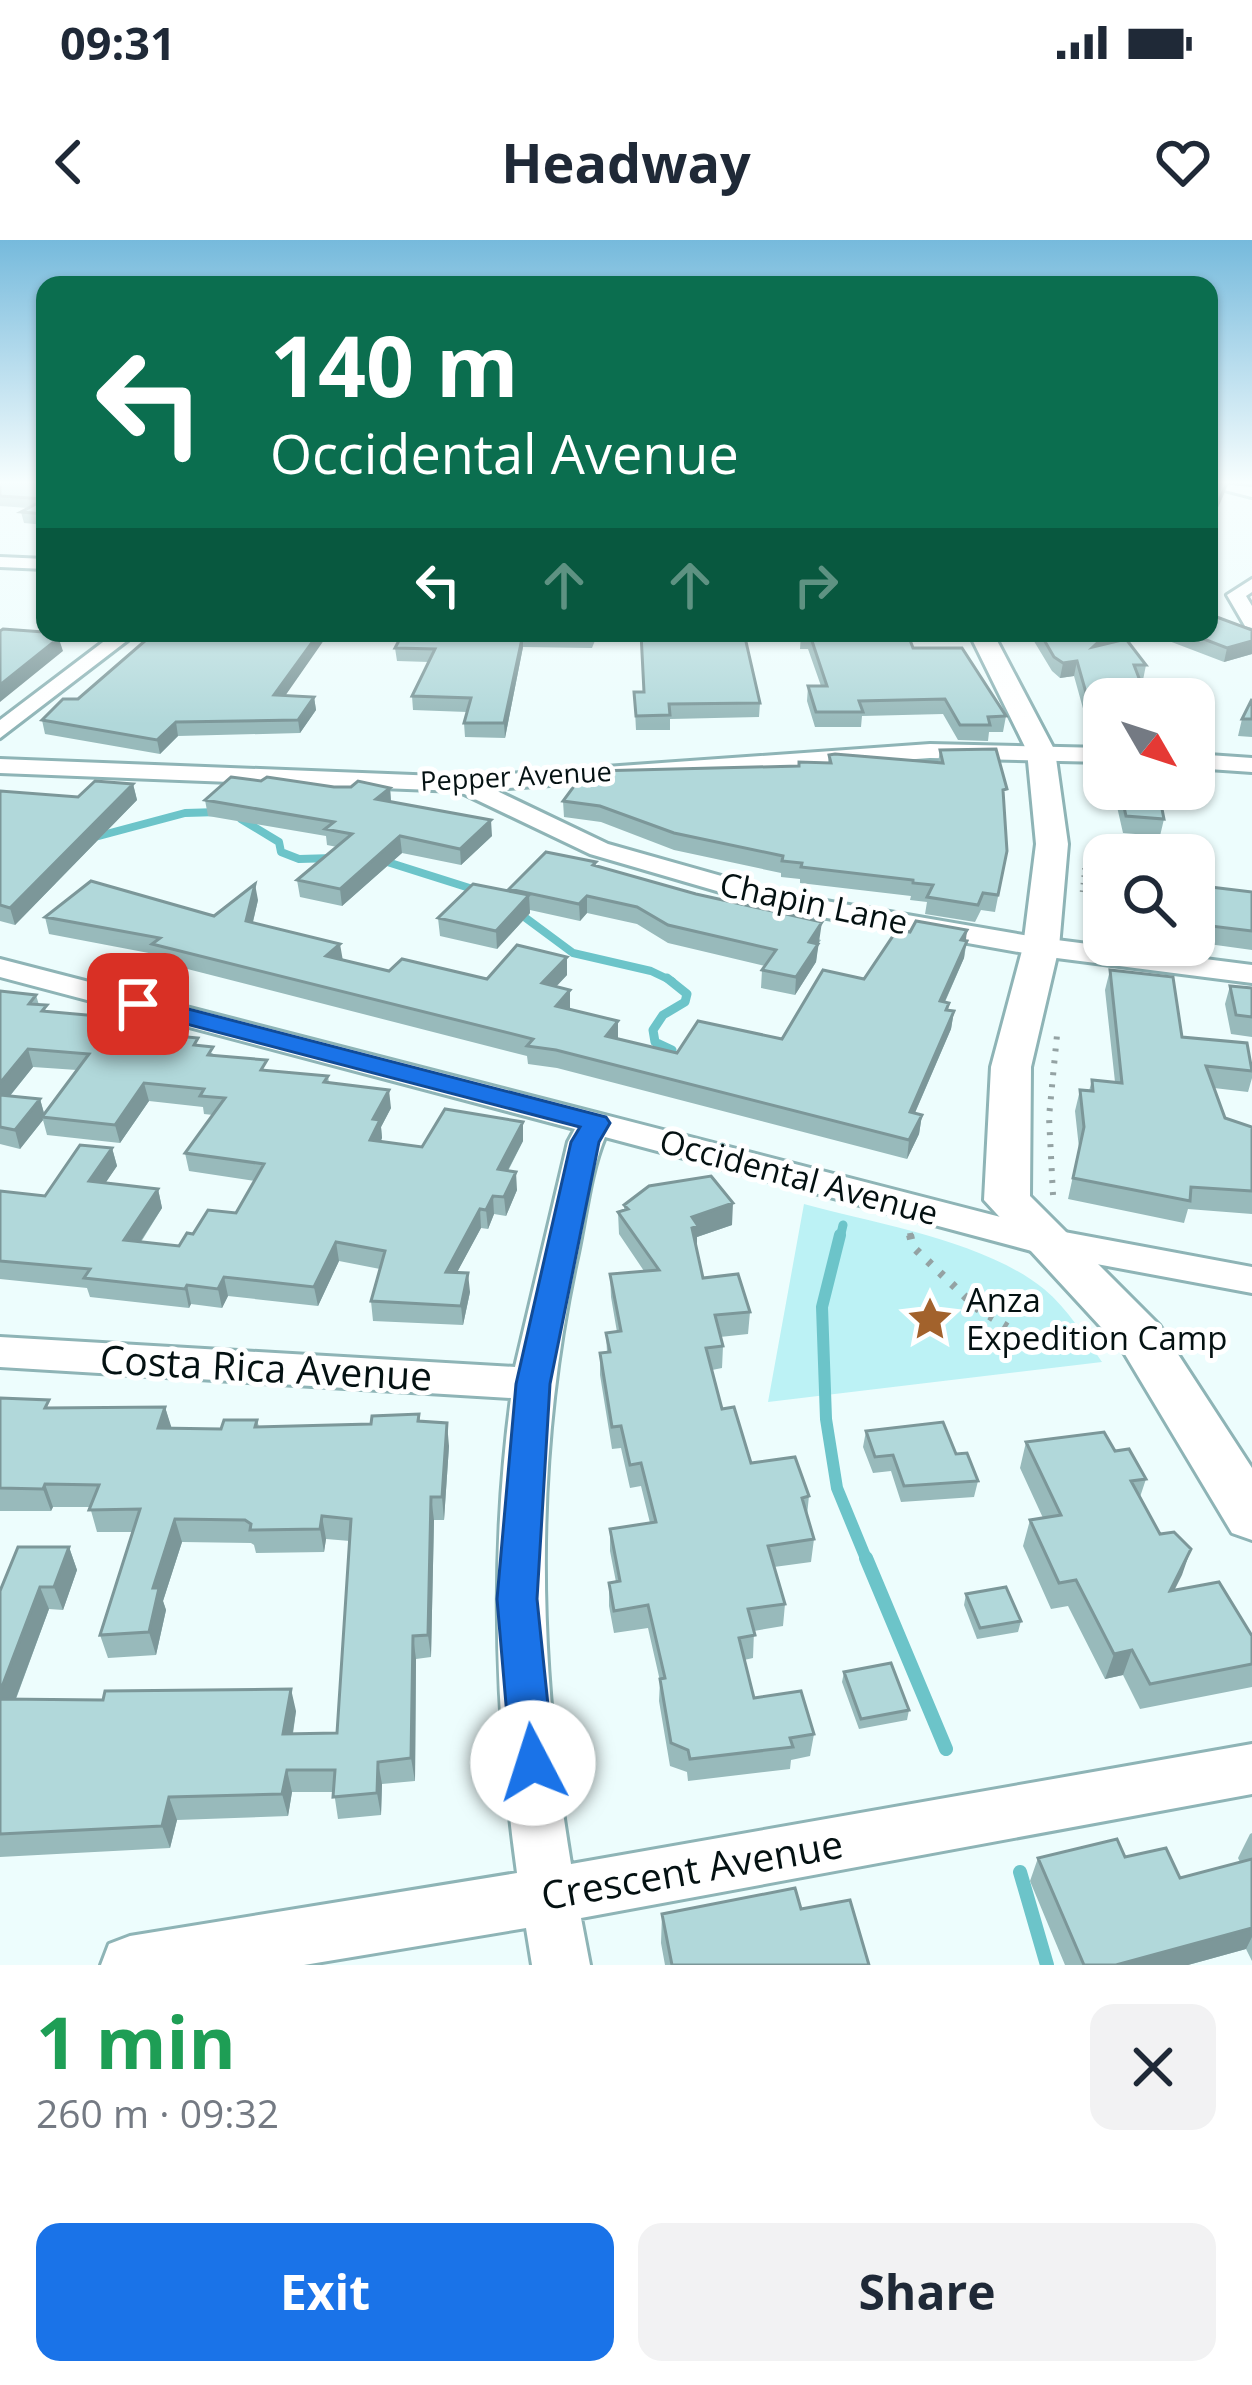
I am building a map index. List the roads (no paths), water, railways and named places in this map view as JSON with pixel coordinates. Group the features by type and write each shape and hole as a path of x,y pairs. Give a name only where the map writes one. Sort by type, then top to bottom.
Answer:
{"street":[{"path":"1252,584 1236,595 1252,622"},
{"path":"0,731 115,642"},
{"path":"986,642 1041,751 1052,844 1056,949 1011,1067 1007,1201 1050,1223 1141,1338 1252,1516"},
{"name":"Pepper Avenue","path":"0,766 464,784 907,752 1083,754"},
{"path":"1215,762 1252,765"},
{"name":"Chapin Lane","path":"464,784 599,849 782,902 1056,949 1252,974"},
{"name":"Occidental Avenue","path":"0,968 904,1205 1050,1223 1252,1280"},
{"path":"561,1965 548,1895 517,1599 533,1384 585,1142 596,1123"},
{"name":"Costa Rica Avenue","path":"0,1352 533,1384"},
{"name":"Crescent Avenue","path":"130,1965 1252,1769"}],"waterway":[{"path":"95,837 185,813 219,812"},
{"path":"241,819 279,842 281,852 299,859 334,858"},
{"path":"381,860 479,891"},
{"path":"519,913 573,953 669,980"},
{"path":"669,980 687,994 685,1002 663,1015 653,1030 655,1042 672,1050"},
{"path":"840,1238 843,1225"},
{"path":"840,1235 822,1307 826,1419 837,1488 867,1561"},
{"path":"866,1558 946,1749"},
{"path":"1020,1872 1047,1965"}],"place":[{"name":"Anza Expedition Camp","path":"930,1319"}]}
